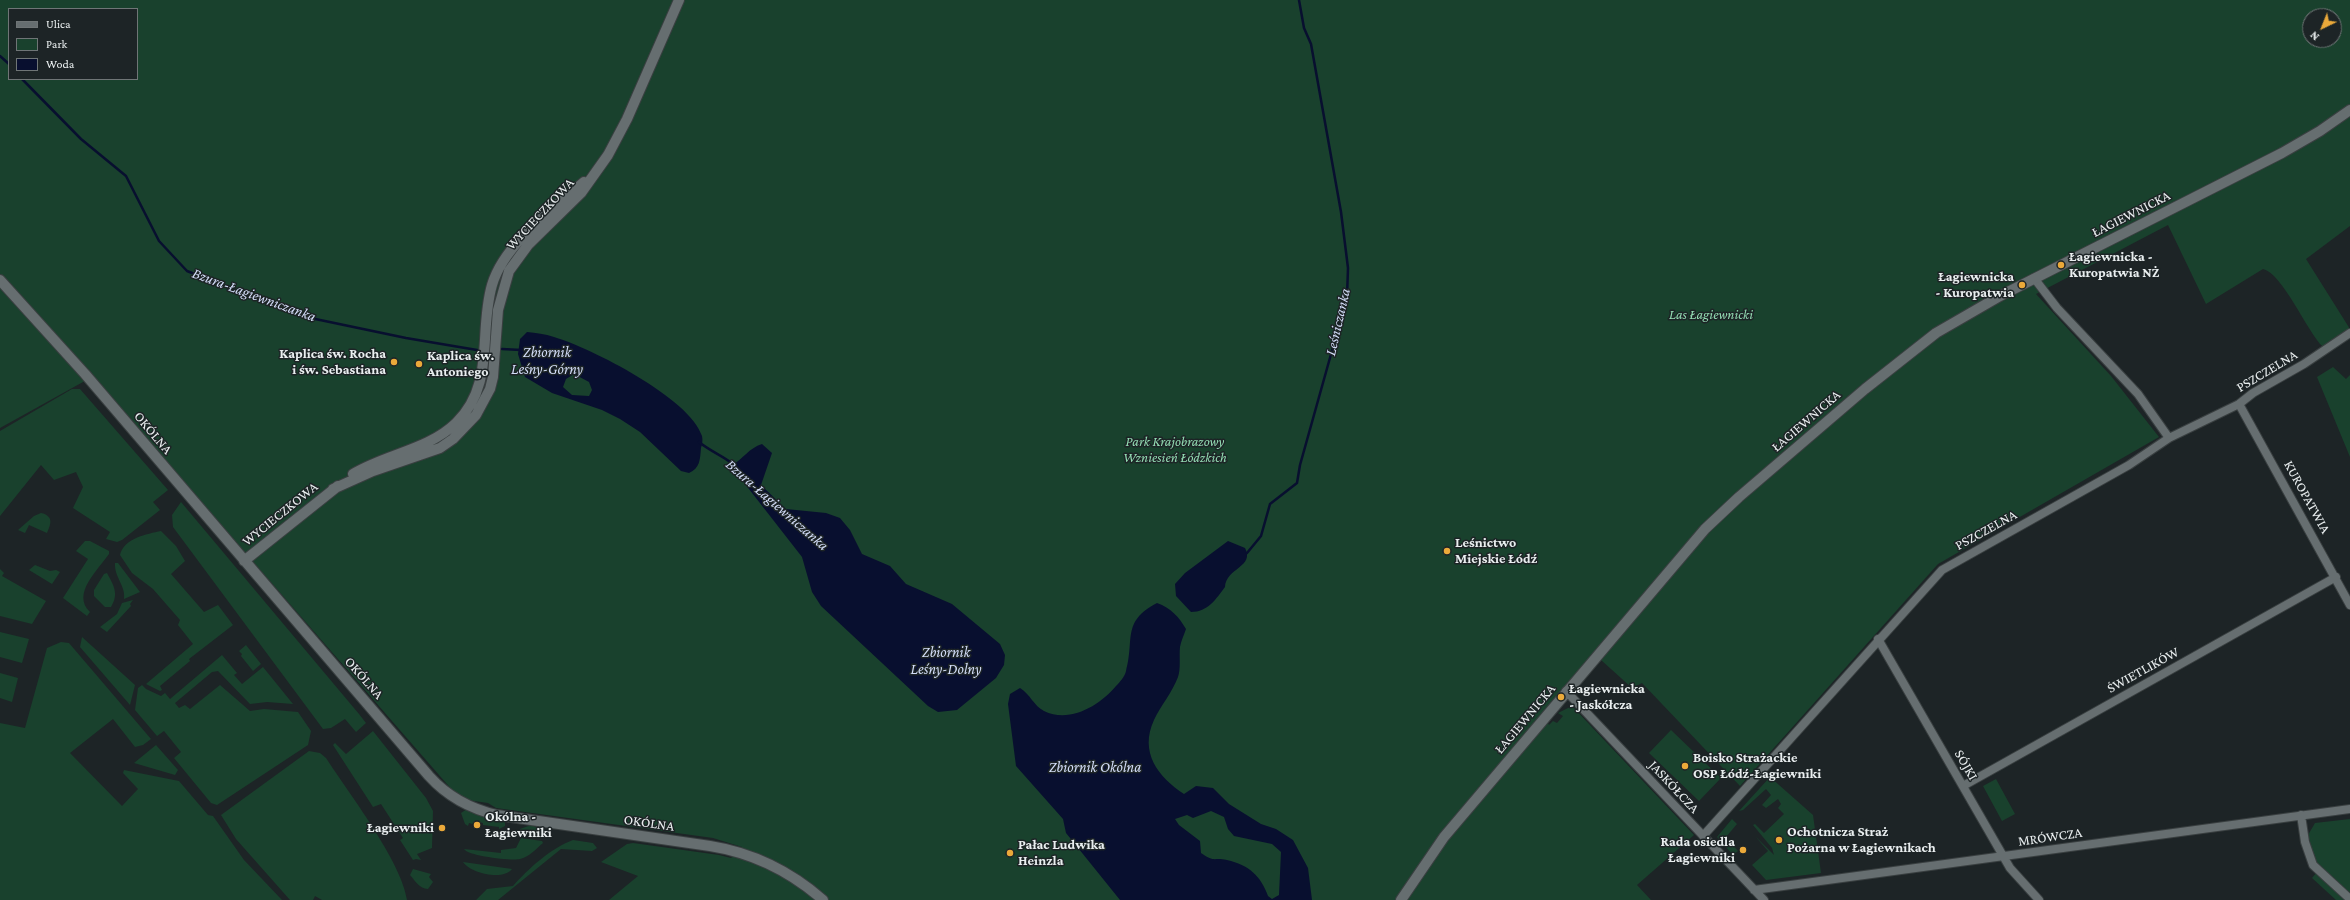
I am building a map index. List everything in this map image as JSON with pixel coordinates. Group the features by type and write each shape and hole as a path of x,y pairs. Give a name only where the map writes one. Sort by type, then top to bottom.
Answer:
{"street":[{"name":"WYCIECZKOWA","path":"244,561 333,489 366,466 431,442 444,433 466,412 474,399 484,371 488,301 492,284 501,266 523,236 594,174 617,140 679,0"},
{"name":"ŁAGIEWNICKA","path":"1401,900 1440,842 1566,691 1705,529 1739,497 1910,352 1972,311 2034,278 2282,153 2320,131 2350,110"},
{"path":"2034,278 2057,308 2138,394 2169,438"},
{"name":"OKÓLNA","path":"0,280 84,374 429,776 453,797 497,816 710,846 744,853 784,871 824,900"},
{"name":"PSZCZELNA","path":"1703,836 1942,570 2129,465 2169,438 2239,404 2253,393 2304,364 2350,333"},
{"name":"KUROPATWIA","path":"2239,404 2336,577 2350,605"},
{"name":"ŚWIETLIKÓW","path":"1963,786 2336,577"},
{"name":"SÓJKI","path":"1878,640 2004,857 2017,876 2038,900"},
{"name":"JASKÓŁCZA","path":"1566,691 1764,900"},
{"name":"MRÓWCZA","path":"1754,890 2350,809"},
{"path":"2301,815 2305,842 2313,865 2350,899"}],"green space":[{"name":"Las Łagiewnicki","path":"0,0 2350,0 2350,226 2306,259 2350,329 2323,347 2316,339 2286,291 2271,273 2263,269 2206,304 2168,225 2036,294 2111,376 2159,437 1938,564 1740,786 1642,683 1632,688 1601,660 1586,675 1548,723 1549,725 1553,721 1557,723 1563,716 1558,713 1572,706 1694,835 1637,885 1651,900 609,900 638,876 601,862 627,844 633,843 731,858 742,847 713,838 496,808 488,803 460,799 92,377 0,428"},
{"path":"2333,367 2346,379 2350,375 2350,457 2317,377"},
{"path":"72,389 80,389 168,490 153,502 160,510 122,540 117,542 106,539 110,532 73,508 83,487 76,472 54,480 41,465 0,516 0,431"},
{"path":"181,502 366,723 356,732 345,719 331,728 323,729 173,527 172,515"},
{"path":"41,513 50,518 50,526 47,533 29,525 25,533 18,530 34,516"},
{"path":"161,531 176,546 185,561 171,574 204,612 218,605 233,625 189,659 190,661 160,686 162,690 160,691 146,684 193,644 178,625 180,620 153,589 132,573 120,555 122,549 131,541 143,535"},
{"path":"85,541 90,541 109,551 109,554 88,582 85,590 83,598 85,605 90,612 87,616 63,598 88,559 76,551"},
{"path":"115,563 118,563 140,592 124,599 123,590 116,573"},
{"path":"35,565 50,571 56,570 60,572 52,584 29,570"},
{"path":"0,569 4,573 2,576 46,601 32,624 0,616"},
{"path":"107,573 115,590 115,598 111,607 105,607 94,596 94,590 104,574"},
{"path":"133,600 130,604 131,606 107,632 100,627 117,614 122,603"},
{"path":"0,632 29,639 22,663 0,657"},
{"path":"82,637 135,685 130,705 80,647"},
{"path":"61,642 69,643 151,739 143,745 135,747 113,719 70,753 122,806 138,789 123,773 124,770 179,781 208,815 213,816 244,860 282,900 0,900 0,723 25,728 47,648"},
{"path":"246,645 261,664 253,671 241,656 242,654 239,651"},
{"path":"222,655 237,673 234,675 242,684 263,667 293,704 267,702 250,704 218,671 212,672 175,703 179,708 185,705 190,709 220,685 250,711 264,709 298,712 311,731 308,745 217,805 211,803 174,758 181,752 164,731 157,736 135,710 138,688 142,685 146,689 161,696 165,693 170,699"},
{"path":"0,673 18,678 12,702 0,698"},
{"name":"Boisko Strażackie OSP Łódź-Łagiewniki","path":"1671,730 1721,778 1699,801 1649,753"},
{"path":"373,731 426,798 433,811 432,848 417,854 421,860 413,860 400,840 403,838 381,804 373,807 333,745 335,743 346,754"},
{"path":"156,745 178,770 175,775 134,763"},
{"path":"309,751 320,753 326,758 360,808 385,847 403,884 407,900 322,900 315,896 313,900 290,900 236,839 221,815"},
{"path":"1770,777 1813,815 1821,873 1766,880 1752,865 1768,851 1755,836 1774,855 1772,848 1753,825 1755,824 1764,833 1784,814 1778,808 1781,804 1778,799 1766,808 1762,805 1771,795 1766,789 1743,810 1739,811"},
{"path":"1996,779 2015,814 2002,821 1983,786"},
{"path":"467,809 505,822 505,826 499,829 499,827 483,825 483,823 477,822 476,825 469,823 468,826 465,824 461,813"},
{"path":"1732,819 1737,824 1726,837 1738,851 1733,855 1717,837"},
{"path":"2350,819 2350,893 2315,861 2308,835 2315,823"},
{"path":"531,825 540,829 542,837 520,835 520,829"},
{"path":"521,838 542,841 543,843 520,859 499,859 481,856 467,852 464,849 501,853 501,850 516,848"},
{"path":"573,840 593,843 597,848 592,851 561,849 498,900 476,900 487,889 513,886 540,860 556,848"},
{"path":"463,862 512,869 508,873 502,875 487,874 472,869"},
{"path":"413,869 431,874 429,877 433,882 428,889 420,886 410,875"},
{"path":"2317,872 2348,900 2336,900 2312,878"}],"water":[{"name":"Zbiornik Leśny-Górny","path":"527,332 554,337 614,363 660,391 679,406 694,421 702,436 699,463 695,469 689,473 681,471 640,432 620,419 602,410 552,393 525,377 518,354 520,339","holes":["574,374 589,382 592,390 589,396 572,395 563,387 566,379"]},
{"name":"Zbiornik Leśny-Dolny","path":"762,444 772,453 761,485 786,509 826,513 840,518 850,530 862,554 890,566 906,584 952,604 1000,644 1005,655 1004,665 996,678 957,710 938,712 928,706 821,606 812,592 802,557 731,466 753,448"},
{"path":"1228,541 1245,548 1247,554 1246,559 1243,564 1230,576 1225,587 1211,604 1202,610 1191,612 1176,596 1175,584 1185,573"},
{"name":"Zbiornik Okólna","path":"1157,603 1162,605 1174,613 1186,629 1180,647 1178,677 1154,720 1150,732 1150,753 1159,772 1166,780 1184,794 1196,786 1213,788 1229,804 1261,824 1276,829 1293,840 1308,868 1312,900 1120,900 1066,833 1063,819 1016,766 1008,704 1010,694 1020,688 1027,693 1041,709 1054,714 1074,714 1093,706 1102,700 1125,675 1131,632 1138,617","holes":["1211,811 1224,817 1228,829 1234,836 1272,844 1281,852 1279,895 1272,899 1268,896 1258,877 1248,868 1235,862 1222,859 1212,859 1201,853 1200,841 1179,825 1175,819 1187,815 1193,818"]}],"waterway":[{"name":"Leśniczanka","path":"1247,553 1261,536 1270,504 1297,483 1300,465 1347,297 1348,268 1341,212 1311,44 1304,28 1299,0"},
{"name":"Bzura-Łagiewniczanka","path":"0,56 8,63"},
{"name":"Bzura-Łagiewniczanka","path":"23,80 81,139 126,176 159,241 187,271 301,316 406,338 477,350"},
{"name":"Bzura-Łagiewniczanka","path":"502,349 521,350"},
{"name":"Bzura-Łagiewniczanka","path":"699,442 735,466"}],"place":[{"name":"Łagiewnicka - Kuropatwia NŻ","path":"2061,265"},
{"name":"Łagiewnicka - Kuropatwia","path":"2022,285"},
{"name":"Kaplica św. Rocha i św. Sebastiana","path":"394,362"},
{"name":"Kaplica św. Antoniego","path":"419,364"},
{"name":"Leśnictwo Miejskie Łódź","path":"1447,551"},
{"name":"Łagiewnicka - Jaskółcza","path":"1561,697"},
{"name":"Boisko Strażackie OSP Łódź-Łagiewniki","path":"1685,766"},
{"name":"Okólna - Łagiewniki","path":"477,825"},
{"name":"Łagiewniki","path":"442,828"},
{"name":"Ochotnicza Straż Pożarna w Łagiewnikach","path":"1779,840"},
{"name":"Rada osiedla Łagiewniki","path":"1743,850"},
{"name":"Pałac Ludwika Heinzla","path":"1010,853"}],"park label":[{"name":"Park Krajobrazowy Wzniesień Łódzkich","path":"1175,450"}]}
